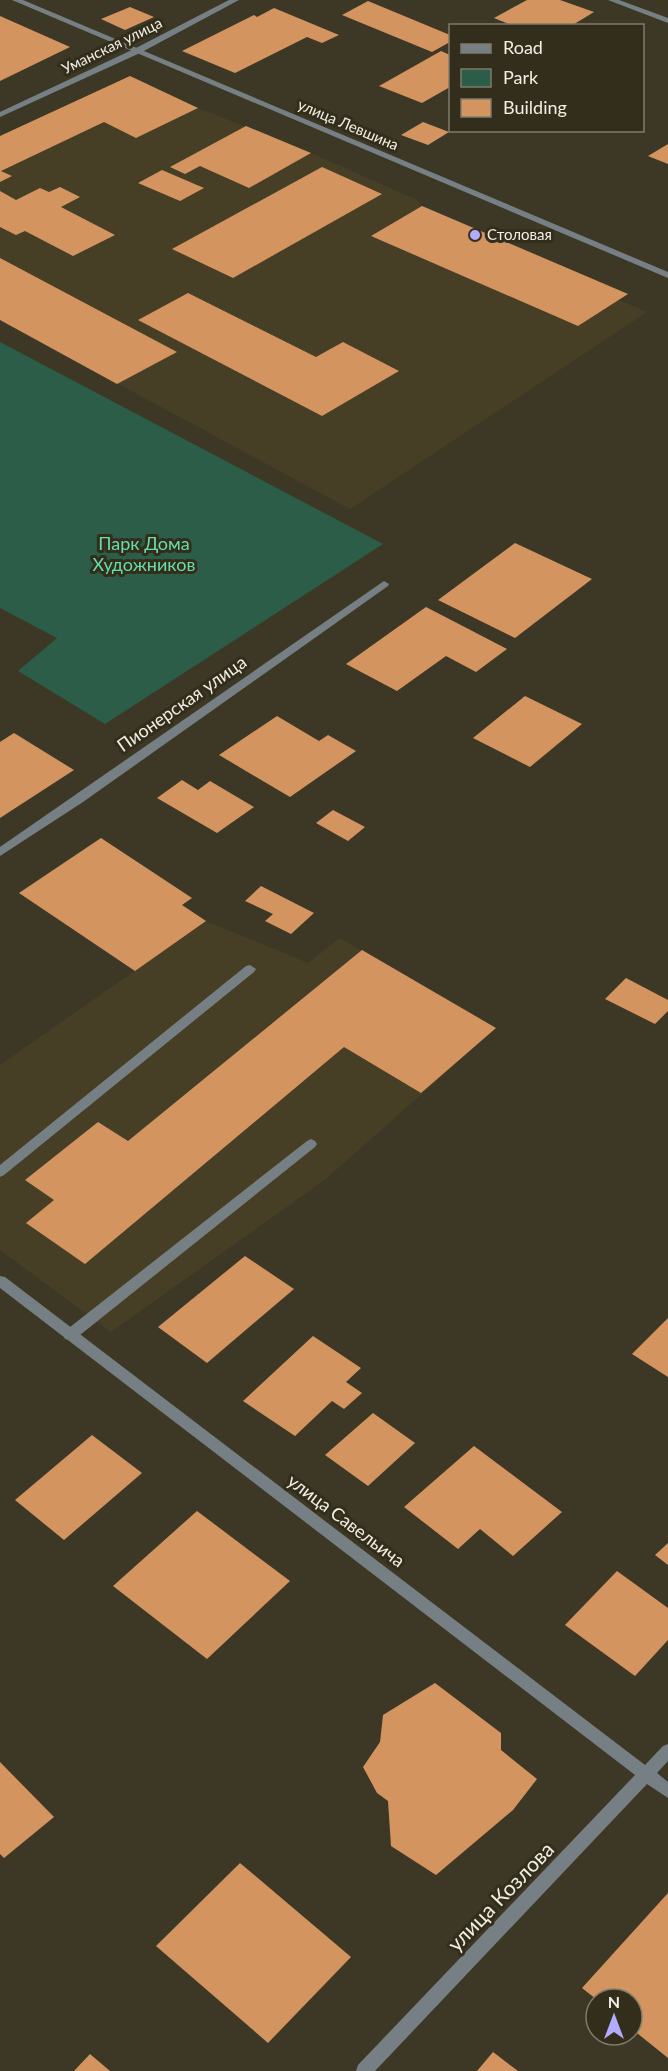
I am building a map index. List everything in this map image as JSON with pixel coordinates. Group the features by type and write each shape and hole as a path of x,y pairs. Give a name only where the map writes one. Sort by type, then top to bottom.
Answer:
{"street":[{"name":"улица Левшина","path":"16,0 668,275"},
{"name":"Уманская улица","path":"0,115 137,51 235,0"},
{"path":"612,0 668,21"},
{"name":"Пионерская улица","path":"0,852 384,584"},
{"path":"0,1172 250,969"},
{"path":"70,1335 311,1144"},
{"name":"улица Савельича","path":"0,1281 668,1791"},
{"name":"улица Козлова","path":"364,2071 668,1750"}],"shaded area":[{"path":"130,76 198,108 311,153 417,200 422,206 628,294 619,300 647,312 350,509 0,320 0,136"},
{"path":"206,921 308,963 340,938 496,1028 326,1179 111,1332 0,1250 0,1065"}],"green space":[{"name":"Парк Дома Художников","path":"0,342 383,544 105,724 18,671 57,638 0,608"}],"building":[{"path":"527,0 560,0 594,12 574,24 509,24 494,18"},
{"path":"368,1 449,35 449,43 432,52 342,15"},
{"path":"130,7 154,17 125,30 101,19"},
{"path":"274,8 339,35 322,43 307,37 235,73 182,51 254,15 257,17"},
{"path":"0,16 70,47 0,81"},
{"path":"441,51 449,55 449,88 422,103 379,86"},
{"path":"130,76 198,108 136,138 104,122 1,171 12,176 0,182 0,136"},
{"path":"423,122 449,132 428,145 401,135"},
{"path":"246,126 311,153 249,188 200,166 185,174 170,167"},
{"path":"668,144 668,164 648,156"},
{"path":"322,167 382,194 233,278 172,249"},
{"path":"162,170 204,188 180,201 138,183"},
{"path":"60,187 80,197 61,207 115,235 73,256 25,231 16,235 0,227 0,191 16,200 40,188 49,192"},
{"path":"422,206 628,294 578,326 371,236"},
{"path":"0,258 177,352 117,384 0,320"},
{"path":"188,293 316,357 343,342 399,371 322,416 138,320"},
{"path":"515,543 592,579 515,638 438,600"},
{"path":"426,607 507,649 476,672 446,656 397,691 346,664"},
{"path":"525,696 582,724 530,767 473,738"},
{"path":"277,716 319,741 328,735 356,751 290,797 219,755"},
{"path":"14,733 74,770 0,818 0,742"},
{"path":"182,780 198,790 210,781 254,807 217,833 157,798"},
{"path":"333,810 365,827 348,841 316,823"},
{"path":"101,838 192,898 182,905 206,921 135,971 19,893"},
{"path":"261,886 314,913 291,934 265,921 273,914 245,901"},
{"path":"362,950 496,1028 421,1093 344,1047 85,1264 26,1223 54,1200 25,1180 98,1122 128,1141"},
{"path":"626,978 668,1000 668,1011 655,1024 605,999"},
{"path":"245,1256 294,1289 207,1363 158,1327"},
{"path":"668,1318 668,1377 632,1354"},
{"path":"313,1336 361,1368 346,1382 362,1393 344,1409 332,1401 295,1436 243,1401"},
{"path":"373,1413 415,1443 368,1486 325,1455"},
{"path":"92,1435 142,1473 64,1540 15,1500"},
{"path":"474,1446 562,1512 513,1556 480,1529 458,1549 404,1507"},
{"path":"197,1511 290,1581 207,1659 113,1586"},
{"path":"668,1543 668,1565 655,1555"},
{"path":"617,1571 668,1608 668,1640 635,1676 565,1625"},
{"path":"435,1683 501,1733 501,1750 537,1779 513,1810 436,1875 391,1846 388,1801 377,1793 363,1767 380,1742 383,1715"},
{"path":"0,1762 54,1817 4,1858 0,1854"},
{"path":"240,1863 351,1957 268,2043 156,1946"},
{"path":"668,1893 668,2058 644,2039 644,1987 582,1988"},
{"path":"493,2052 518,2071 477,2071"},
{"path":"90,2054 110,2071 74,2071"}],"place":[{"name":"Столовая","path":"475,235"}]}
